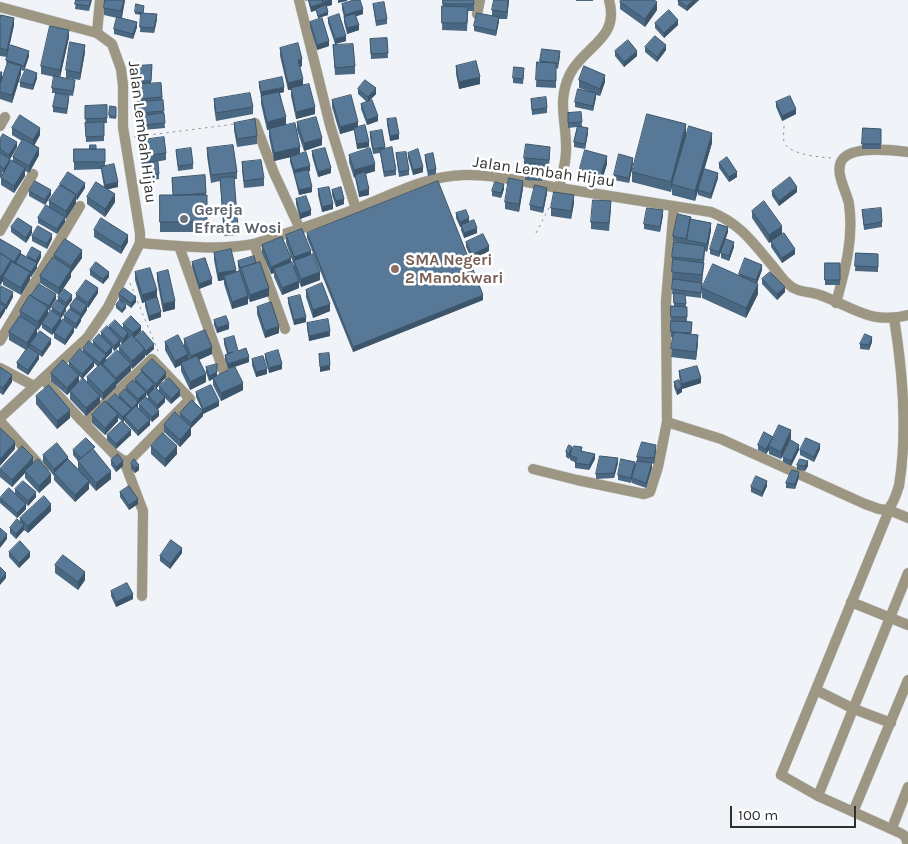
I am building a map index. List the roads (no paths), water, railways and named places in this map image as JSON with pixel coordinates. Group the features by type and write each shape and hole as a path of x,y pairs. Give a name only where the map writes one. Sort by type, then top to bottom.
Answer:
{"street":[{"path":"97,33 100,0"},
{"path":"300,0 330,125 356,209"},
{"path":"477,14 480,0"},
{"path":"559,188 565,162 566,146 562,98 570,74 577,63 610,26 612,18 609,0"},
{"name":"Jalan Lembah Hijau","path":"0,7 97,33 112,44 122,69 124,138 140,233 140,243 230,247 254,244 356,209 408,187 464,175 485,176 711,212 733,222 751,239 789,286 814,293 866,315 894,318 908,314"},
{"path":"255,123 274,173 300,229"},
{"path":"836,303 851,238 848,200 840,170 842,160 846,156 860,150 908,152"},
{"path":"0,231 33,174"},
{"path":"0,341 80,206"},
{"path":"533,469 648,494 650,492 656,477 667,422 666,301 674,206"},
{"path":"51,478 0,419 87,338 108,307 140,243"},
{"path":"254,244 285,329"},
{"path":"179,246 225,375"},
{"path":"894,318 906,391 907,420 901,478 781,775 818,796 892,828 905,836 908,844"},
{"path":"42,379 84,423 114,454 124,460 130,460 190,399 152,360 84,423"},
{"path":"0,368 34,386"},
{"path":"667,422 721,439 865,504 884,510 890,509 908,518"},
{"path":"124,460 143,511 142,596"},
{"path":"818,796 908,573"},
{"path":"851,602 908,625"},
{"path":"853,812 908,680"},
{"path":"816,690 854,709 891,723"},
{"path":"892,828 908,788"}],"place":[{"name":"Gereja Efrata Wosi","path":"184,219"},
{"name":"SMA Negeri 2 Manokwari","path":"395,269"}]}
